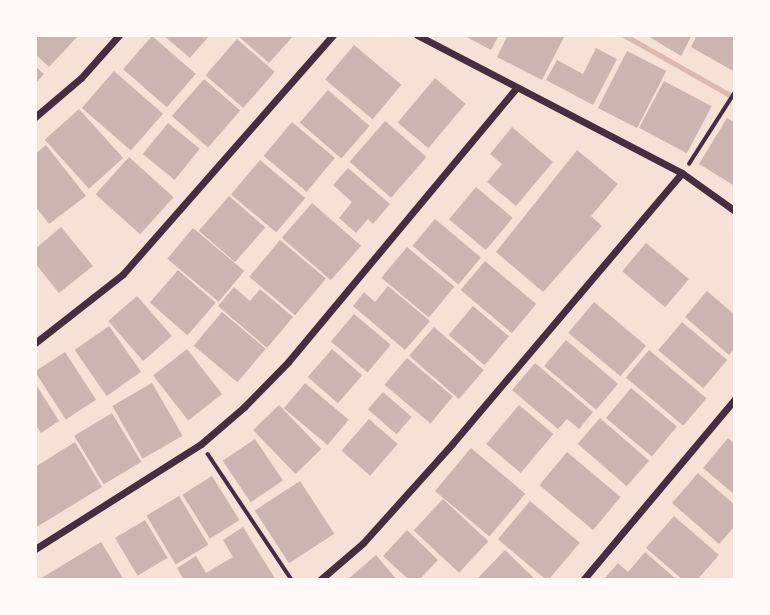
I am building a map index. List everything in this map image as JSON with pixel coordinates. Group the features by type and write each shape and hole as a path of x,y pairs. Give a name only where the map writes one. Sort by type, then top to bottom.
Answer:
{"street":[{"path":"35,117 80,78 119,35"},
{"path":"35,343 123,274 333,35"},
{"path":"417,35 515,90 682,173 735,211"},
{"path":"35,550 201,444 288,362 515,90"},
{"path":"320,580 363,543 452,443 682,173"},
{"path":"583,580 735,399"}],"path":[{"path":"682,173 735,92"},
{"path":"201,444 292,580"}],"building":[{"path":"35,35 79,35 49,67 35,54"},
{"path":"163,35 210,35 190,58"},
{"path":"237,35 294,35 269,63"},
{"path":"463,35 499,35 491,50"},
{"path":"508,35 565,35 542,80 497,57"},
{"path":"646,35 692,35 681,56"},
{"path":"697,35 735,35 735,72 691,47"},
{"path":"152,36 196,74 167,107 123,69"},
{"path":"237,39 275,72 243,108 206,75"},
{"path":"354,45 401,85 373,119 325,79"},
{"path":"596,48 617,59 593,105 546,80 557,60 583,74"},
{"path":"627,51 666,71 637,128 598,108"},
{"path":"35,66 44,74 35,84"},
{"path":"114,71 163,114 131,151 82,108"},
{"path":"435,78 466,104 428,148 398,122"},
{"path":"204,79 240,110 208,147 172,116"},
{"path":"664,81 712,106 687,153 639,128"},
{"path":"328,90 370,126 341,159 300,122"},
{"path":"79,109 123,158 89,189 45,140"},
{"path":"727,118 735,123 735,186 699,164"},
{"path":"385,121 427,157 391,198 350,162"},
{"path":"292,122 335,158 307,192 264,156"},
{"path":"168,123 200,149 175,180 143,154"},
{"path":"512,127 553,162 516,206 487,182 502,164 490,154"},
{"path":"46,145 86,196 49,224 35,206 35,154"},
{"path":"577,150 618,184 591,216 602,226 543,292 496,252"},
{"path":"129,157 174,197 140,234 96,194"},
{"path":"260,160 305,198 276,232 231,194"},
{"path":"348,168 390,204 373,224 368,219 356,233 339,218 352,202 333,185"},
{"path":"476,187 513,218 486,250 449,219"},
{"path":"229,196 265,227 235,262 199,231"},
{"path":"312,203 361,246 331,280 282,238"},
{"path":"435,219 481,258 458,284 413,246"},
{"path":"61,227 93,266 59,293 35,263 35,249"},
{"path":"193,228 244,271 219,302 167,259"},
{"path":"280,240 326,279 295,315 249,277"},
{"path":"646,243 689,279 665,307 622,271"},
{"path":"407,247 454,287 429,317 381,278"},
{"path":"485,261 536,304 512,333 461,290"},
{"path":"178,270 216,303 188,335 150,302"},
{"path":"388,286 430,321 405,350 353,306 364,292 375,302"},
{"path":"234,287 250,301 260,289 293,317 267,348 218,306"},
{"path":"707,291 735,315 735,348 729,355 685,317"},
{"path":"137,296 172,336 143,361 108,321"},
{"path":"594,302 646,346 620,376 568,333"},
{"path":"473,306 509,336 485,365 449,335"},
{"path":"222,312 266,349 237,382 194,346"},
{"path":"354,314 391,345 368,372 331,342"},
{"path":"682,322 727,360 703,388 658,350"},
{"path":"109,326 141,372 107,396 75,350"},
{"path":"434,327 484,370 459,399 409,356"},
{"path":"566,340 618,384 596,410 544,366"},
{"path":"187,349 222,394 188,420 153,375"},
{"path":"332,349 362,375 338,403 308,377"},
{"path":"649,350 706,398 683,426 626,378"},
{"path":"65,352 96,400 66,419 35,372"},
{"path":"407,358 453,397 430,423 385,385"},
{"path":"535,363 593,412 579,429 567,419 558,429 512,390"},
{"path":"35,383 59,421 41,433 35,423"},
{"path":"152,383 183,436 143,459 112,406"},
{"path":"305,383 349,420 327,445 284,408"},
{"path":"631,388 677,427 652,456 606,418"},
{"path":"383,392 412,417 397,434 368,409"},
{"path":"279,405 321,449 295,474 253,430"},
{"path":"519,405 553,434 521,473 486,444"},
{"path":"112,413 141,462 104,485 74,436"},
{"path":"600,418 649,461 627,486 578,444"},
{"path":"369,419 398,444 370,476 341,451"},
{"path":"728,438 735,444 735,495 703,468"},
{"path":"255,439 283,480 251,502 223,461"},
{"path":"75,442 102,487 35,528 35,467"},
{"path":"471,448 525,494 489,537 435,491"},
{"path":"567,452 621,497 593,530 539,485"},
{"path":"698,473 735,505 735,526 719,544 672,503"},
{"path":"212,476 240,520 210,539 182,495"},
{"path":"300,481 334,534 289,563 255,510"},
{"path":"179,496 208,545 176,564 146,516"},
{"path":"443,499 488,541 459,573 414,530"},
{"path":"530,501 580,543 546,580 498,539"},
{"path":"674,516 719,555 697,580 683,580 646,548"},
{"path":"145,520 168,558 138,576 115,538"},
{"path":"243,527 276,580 184,580 177,568 196,556 206,573 233,557 223,540"},
{"path":"407,530 438,560 419,580 409,580 383,556"},
{"path":"101,542 124,580 38,580"},
{"path":"505,550 536,580 476,580"},
{"path":"645,552 677,580 605,578 618,563 628,572"},
{"path":"376,555 397,580 347,580"}],"waterway":[{"path":"624,35 735,98"}]}
